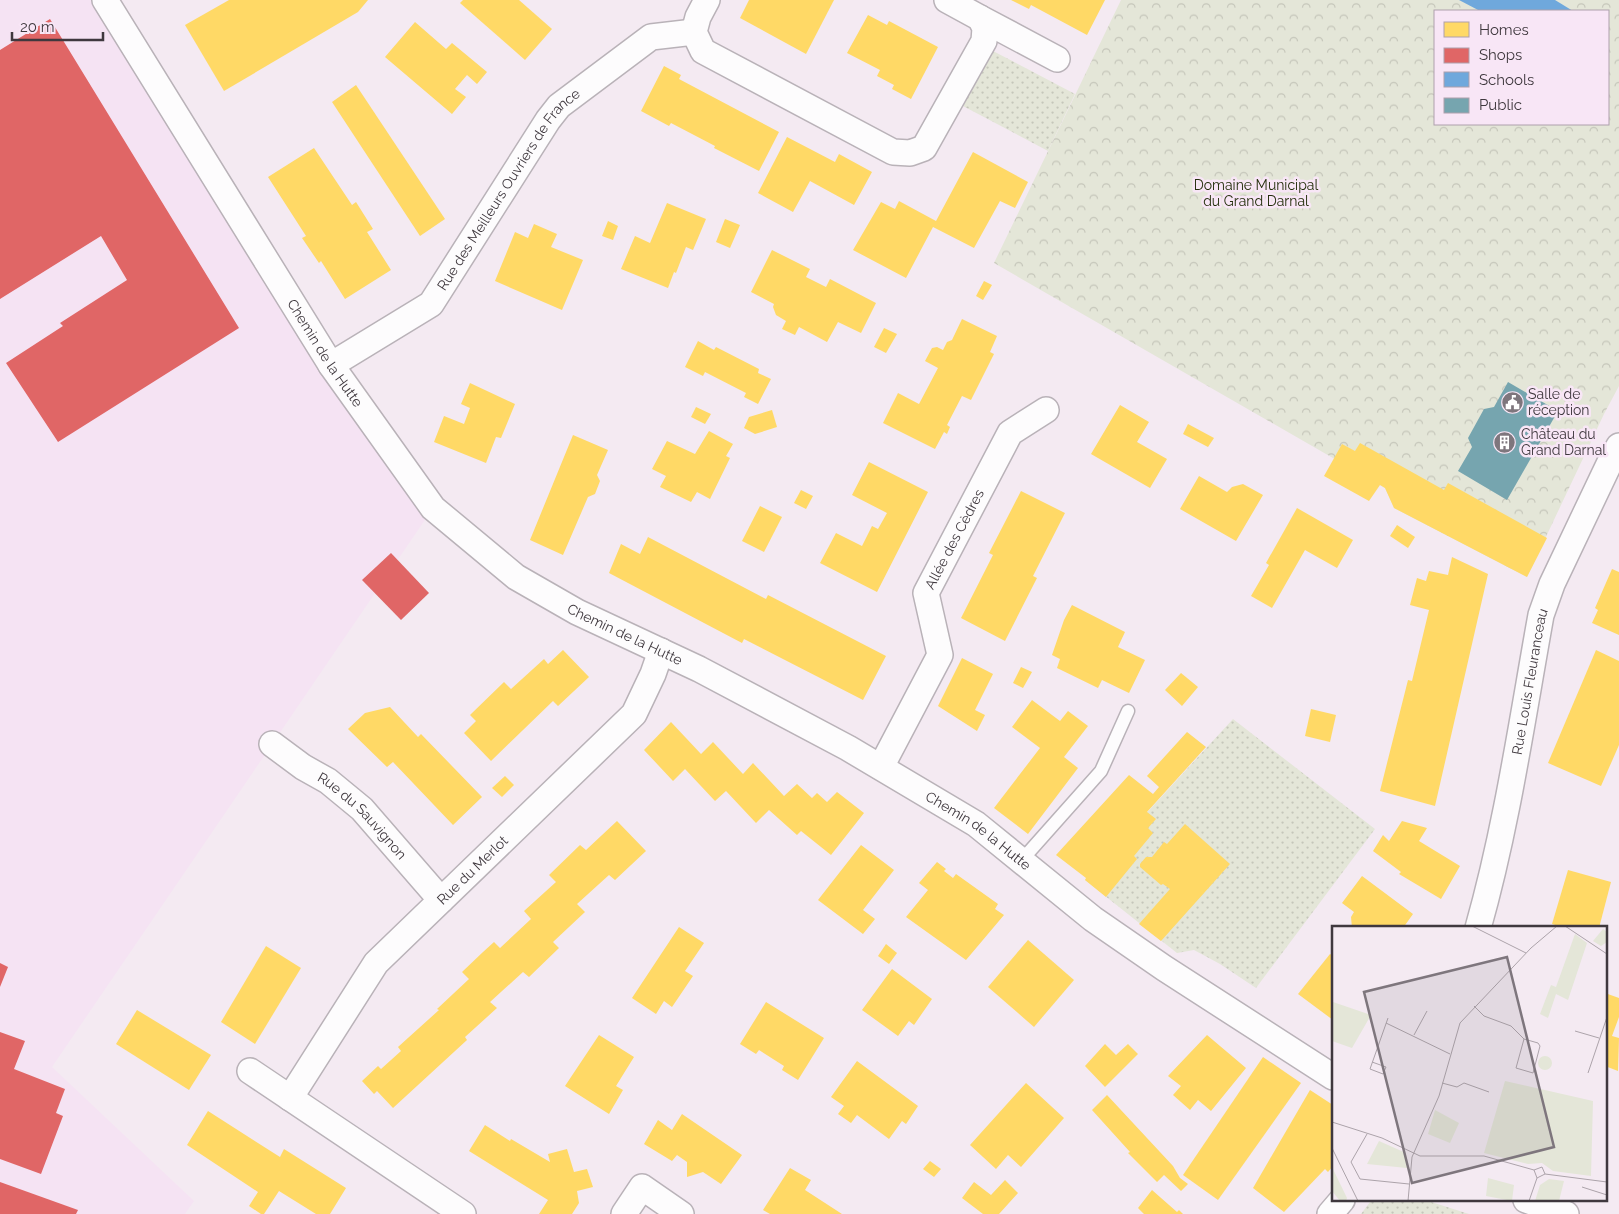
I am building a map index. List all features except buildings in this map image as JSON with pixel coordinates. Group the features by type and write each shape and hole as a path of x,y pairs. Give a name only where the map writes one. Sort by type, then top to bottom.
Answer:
{"street":[{"name":"Chemin de la Hutte","path":"105,0 331,365 433,508 516,578 577,612 716,678 881,767 976,824 1093,919 1164,968 1332,1076"},
{"path":"707,0 698,17 694,32 703,51 893,152 910,153 924,148 984,40 985,28 980,18"},
{"path":"946,0 1057,59"},
{"name":"Rue des Meilleurs Ouvriers de France","path":"331,365 431,304 548,120 560,106 651,37 694,32"},
{"name":"Allée des Cèdres","path":"881,767 940,655 926,593 1010,433 1046,410"},
{"name":"Rue Louis Fleuranceau","path":"1479,926 1505,816 1541,615 1552,584 1619,446"},
{"name":"Rue du Merlot","path":"290,1098 376,963 634,714 662,651"},
{"name":"Rue du Sauvignon","path":"272,744 303,766 328,780 362,809 441,900"},
{"path":"250,1071 464,1214"},
{"path":"624,1214 642,1187 681,1214"},
{"path":"1330,1214 1340,1202"},
{"path":"1532,1202 1566,1214"}],"lane":[{"path":"1021,860 1102,771 1128,711"}],"shaded area":[{"path":"0,0 105,0 433,508 52,1067 194,1201 185,1214 0,1214"}],"green space":[{"name":"Domaine Municipal du Grand Darnal","path":"1121,0 1619,0 1619,386 1527,577 1394,508 1385,488 994,263"},
{"path":"993,51 1075,94 1048,151 963,106"},
{"path":"1233,719 1375,829 1256,988 1220,964 1194,950 1177,953 1085,880"},
{"path":"1370,1202 1431,1202 1469,1214 1361,1214"}],"place":[{"name":"Salle de réception","path":"1512,402"},
{"name":"Château du Grand Darnal","path":"1505,442"}]}
